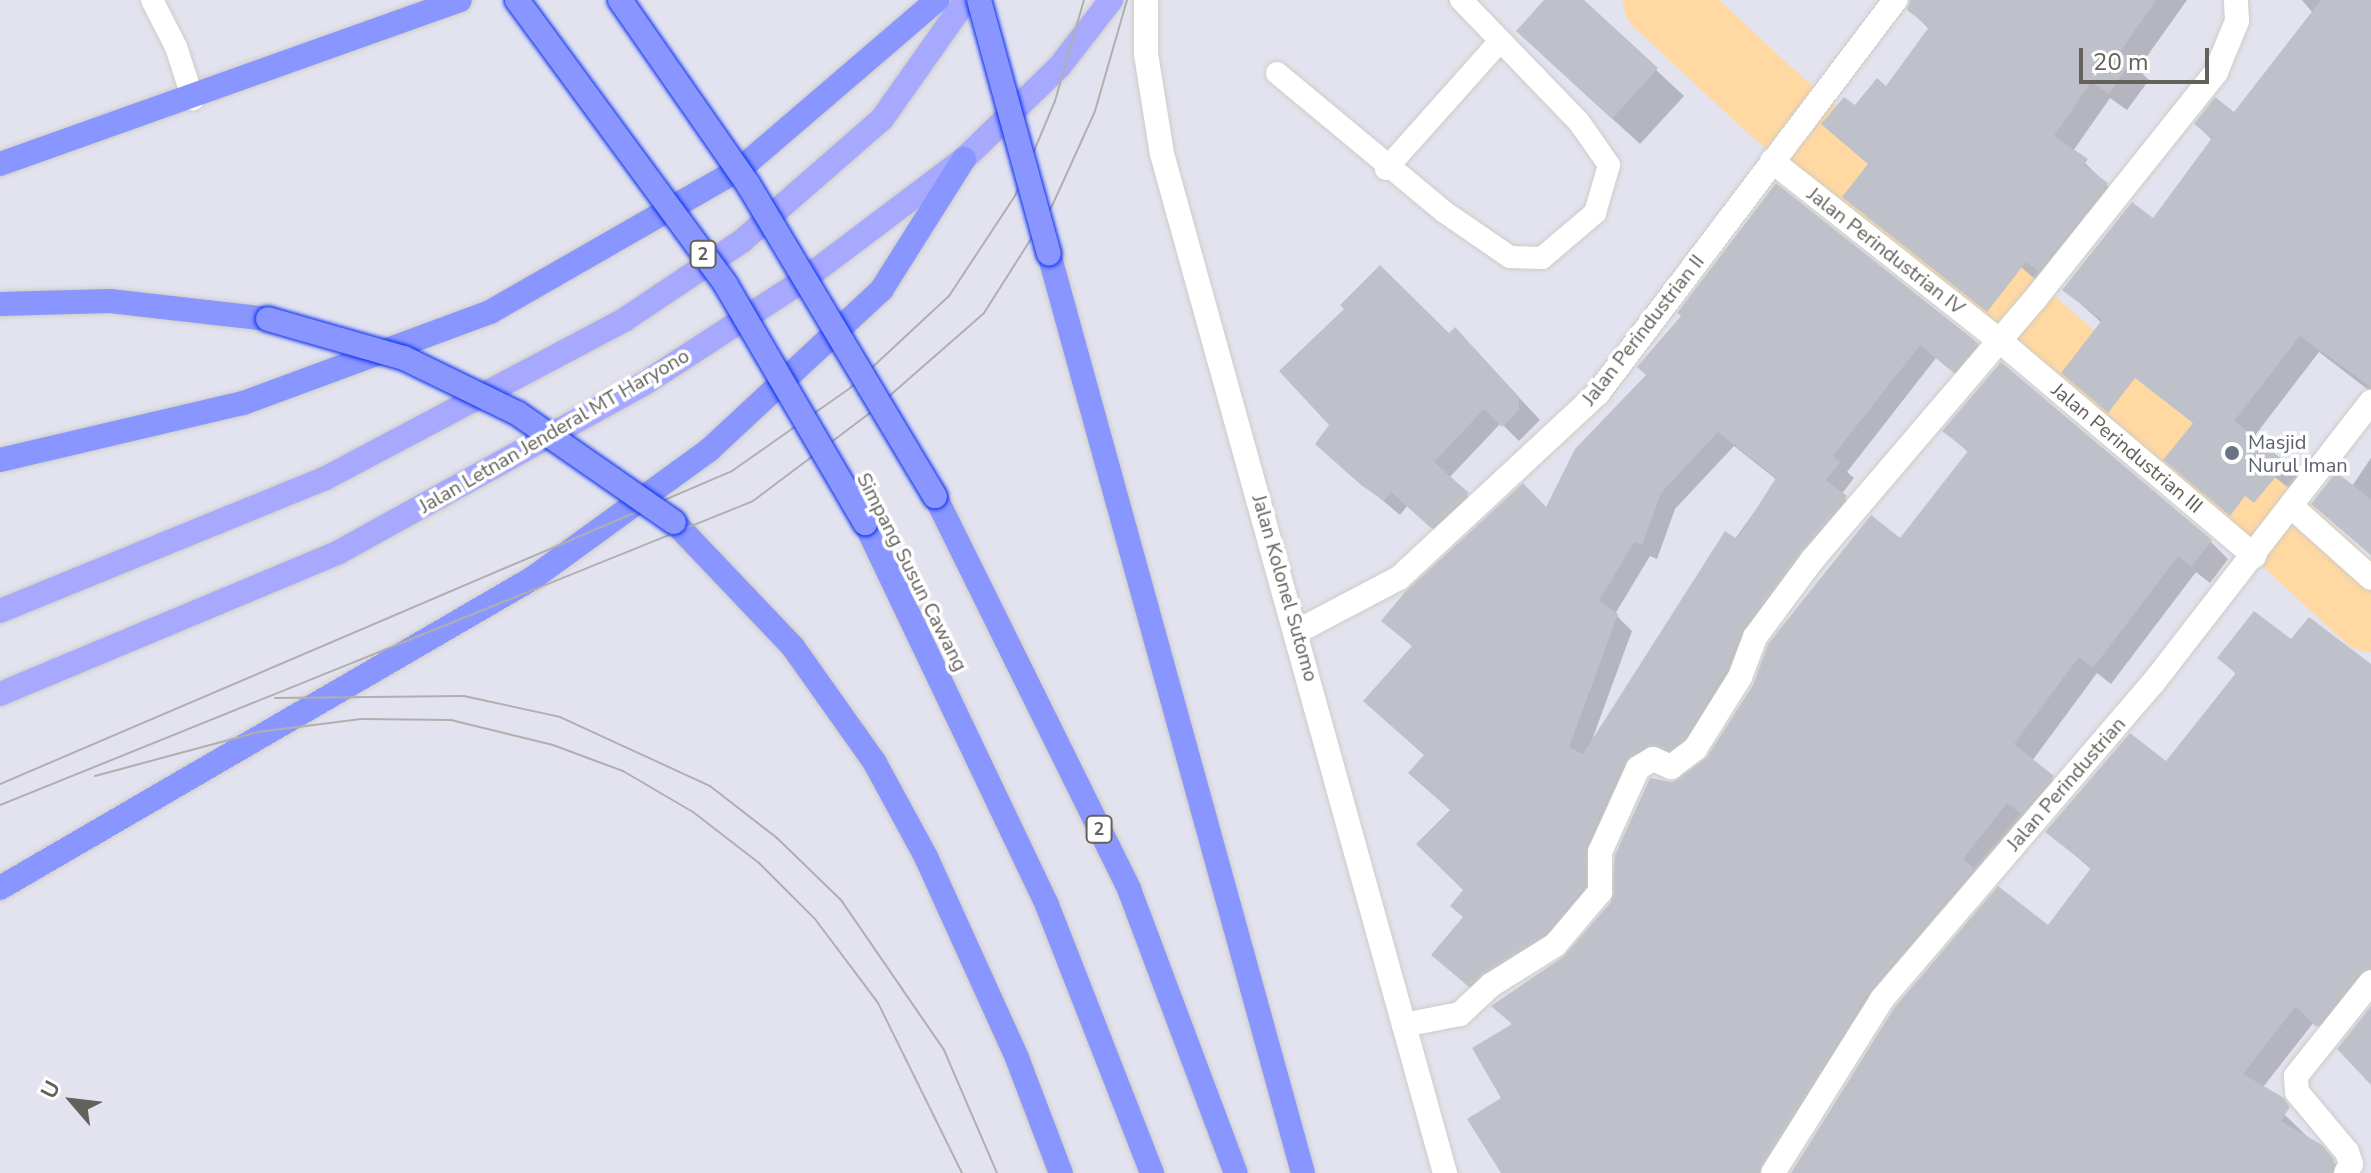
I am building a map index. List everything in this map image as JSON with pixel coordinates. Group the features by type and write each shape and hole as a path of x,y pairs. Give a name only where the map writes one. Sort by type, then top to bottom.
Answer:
{"highway":[{"path":"0,164 193,99 460,0"},
{"name":"Simpang Susun Cawang","path":"517,0 726,285 865,523 1047,905 1152,1173"},
{"name":"2","path":"620,0 748,184 935,496 1129,889 1236,1173"},
{"path":"0,460 243,403 490,312 727,178 937,0"},
{"path":"979,0 1303,1173"},
{"path":"0,888 533,578 709,450 882,289 964,159"},
{"path":"0,304 110,301 268,319 404,358 517,413 674,522 793,647 875,763 926,857 1017,1058 1061,1173"}],"main road":[{"path":"0,611 324,479 624,320 742,241 882,119 966,0"},
{"name":"Jalan Letnan Jenderal MT Haryono","path":"9,691 339,552 642,385 802,281 964,159 1059,67 1111,0"}],"street":[{"name":"Jalan Kolonel Sutomo","path":"1146,0 1146,54 1162,154 1298,631 1445,1173"},
{"name":"Jalan Perindustrian II","path":"1298,631 1399,578 1598,393 1895,0"},
{"path":"1404,1025 1443,1022 1460,1014 1491,985 1555,945 1600,892 1600,852 1638,768 1653,759 1671,767 1695,749 1740,677 1755,637 1813,559 2005,336 2216,72 2237,21 2236,0"},
{"name":"Jalan Perindustrian IV","path":"1780,152 2005,336"},
{"name":"Jalan Perindustrian III","path":"2005,336 2257,553"},
{"name":"Jalan Perindustrian","path":"1773,1173 1882,999 2153,683 2257,553 2371,402"},
{"path":"2288,512 2371,578"},
{"path":"2346,1173 2351,1164 2347,1152 2297,1092 2296,1076 2371,982"}],"lane":[{"path":"152,0 176,47 193,99"},
{"path":"1277,73 1386,169 1510,257 1542,258 1595,213 1609,165 1579,122 1461,0"},
{"path":"1386,169 1500,41"}],"building":[{"path":"1544,0 1584,0 1658,68 1612,119 1516,31"},
{"path":"1910,0 2156,0 2120,52 2132,60 2109,94 2091,82 2054,136 2088,159 2084,165 2108,183 2038,271 2026,262 1987,312 1842,197 1868,164 1821,124 1844,97 1855,105 1877,78 1886,86 1929,27 1907,10"},
{"path":"2321,0 2371,0 2371,387 2300,336 2234,421 2287,463 2254,503 2245,496 2230,516 2163,460 2193,423 2135,378 2108,413 2061,373 2102,320 2062,290 2132,202 2153,218 2212,138 2194,124 2215,97 2234,112"},
{"path":"1776,183 1978,343 1953,372 1920,345 1833,456 1840,462 1826,480 1847,496 1743,628 1726,670 1684,739 1669,750 1646,746 1624,762 1586,846 1585,886 1545,934 1468,986 1431,955 1463,917 1450,906 1463,890 1416,844 1450,810 1408,773 1424,755 1363,701 1412,646 1381,621 1405,592 1523,483 1546,507 1575,449 1646,375 1637,367 1681,316 1677,313","holes":["1718,432 1776,478 1737,539 1725,531 1583,754 1569,747 1618,614 1599,601 1634,542 1642,545 1661,493"]},
{"path":"1380,265 1449,333 1455,327 1519,397 1519,410 1502,427 1484,409 1434,462 1469,493 1431,528 1391,492 1384,501 1361,485 1315,444 1329,425 1279,371 1344,309 1340,305"},
{"path":"2001,362 2212,540 2191,567 2178,556 2093,668 2079,657 2014,744 2054,776 2021,814 2007,803 1963,859 1974,868 1869,991 1758,1173 1501,1173 1467,1119 1501,1098 1472,1048 1512,1024 1491,1006 1563,957 1611,902 1615,855 1650,778 1673,782 1707,757 1753,685 1768,644 1871,515 1900,538 1968,451 1942,431"},
{"path":"2336,472 2371,499 2371,555 2311,504"},
{"path":"2254,611 2291,639 2309,617 2371,664 2371,967 2359,973 2316,1027 2296,1006 2243,1074 2284,1098 2290,1107 2281,1121 2322,1145 2334,1159 2331,1173 1791,1173 1894,1008 1998,886 2048,925 2091,868 2045,832 2130,733 2166,761 2236,673 2217,658"},
{"path":"2371,1006 2371,1085 2337,1049"}],"waterway":[{"path":"1662,0 1766,97 2155,435 2285,534 2371,613"}],"tram line":[{"path":"0,784 732,471 850,388 949,296 1015,196 1055,101 1084,0"},
{"path":"0,805 753,501 871,412 984,313 1052,206 1095,111 1127,0"},
{"path":"275,698 464,696 560,717 710,786 777,838 841,900 944,1050 997,1173"},
{"path":"95,776 258,732 361,719 451,720 553,745 623,771 693,812 759,863 815,919 878,1003 962,1173"}],"place":[{"name":"Masjid Nurul Iman","path":"2232,453"}]}
